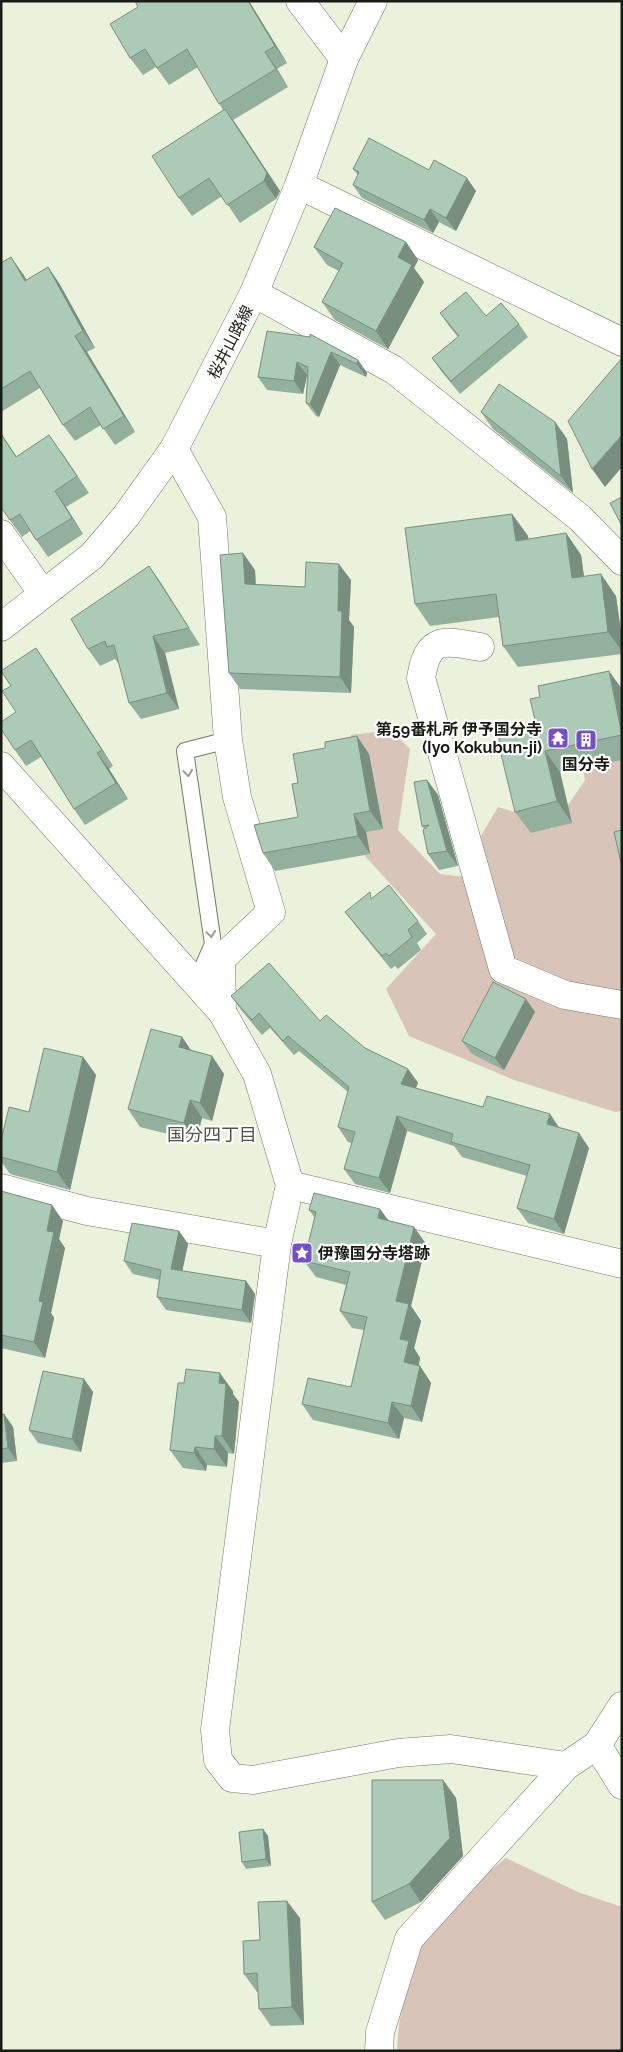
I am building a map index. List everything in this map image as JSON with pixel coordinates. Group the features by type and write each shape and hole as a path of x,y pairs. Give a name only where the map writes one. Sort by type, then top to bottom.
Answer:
{"street":[{"path":"300,1 344,59"},
{"name":"桜井山路線","path":"1,627 92,556 126,516 174,450 254,294 300,185 344,59 373,1"},
{"path":"300,185 622,342"},
{"path":"254,294 394,370 580,518 622,561"},
{"path":"174,450 212,517 228,740 237,797 271,912 221,959 222,1012"},
{"path":"1,534 44,594"},
{"path":"480,647 452,642 437,644 424,657 421,678 503,969 565,995 622,1005"},
{"path":"1,766 222,1012 257,1074 290,1185 276,1244 215,1730 218,1760 232,1778 253,1780 398,1754 451,1749 566,1766"},
{"path":"290,1185 622,1264"},
{"path":"1,1188 88,1211 276,1244"},
{"path":"379,2051 380,2032 410,1939 566,1766 597,1745 622,1706"},
{"path":"597,1745 622,1785"}],"lane":[{"path":"196,983 213,944 185,751 228,740"}],"shaded area":[{"path":"391,730 410,749 398,830 440,874 465,877 472,851 498,807 515,812 552,829 585,780 580,750 622,739 622,1111 615,1112 514,1080 409,1036 386,989 436,934 355,845 351,735"},
{"path":"506,1858 578,1892 622,1907 622,2051 397,2051 399,2024 416,1945 437,1914"}],"building":[{"path":"135,1 248,1 275,46 265,52 276,69 219,104 187,49 157,68 145,49 130,58 110,24 138,7"},
{"path":"225,109 267,173 264,181 227,205 209,178 179,198 152,156"},
{"path":"369,138 429,170 434,160 467,178 446,218 430,209 424,220 353,185 359,172 353,169"},
{"path":"335,208 406,242 398,257 412,265 376,331 322,302 343,263 314,247"},
{"path":"11,257 25,281 48,267 83,331 75,336 124,416 103,429 90,407 63,425 30,371 1,389 1,263"},
{"path":"466,292 486,316 501,303 519,324 451,381 432,358 459,336 440,313"},
{"path":"267,331 310,337 310,334 358,360 357,364 331,352 310,404 306,403 308,367 297,362 294,381 258,377"},
{"path":"622,358 622,435 592,469 568,421"},
{"path":"499,384 555,422 561,476 481,412"},
{"path":"1,434 16,457 49,435 77,476 55,491 72,518 36,540 20,514 10,520 1,507"},
{"path":"622,497 622,526 610,503"},
{"path":"512,514 516,541 566,533 572,578 601,574 608,632 503,646 496,594 415,604 405,528"},
{"path":"243,553 245,584 305,587 306,562 339,564 338,611 342,611 340,677 229,673 220,555"},
{"path":"149,566 189,628 153,636 167,693 129,703 114,645 107,647 105,641 88,649 71,619"},
{"path":"36,648 102,750 97,753 116,783 74,809 31,740 15,750 1,729 1,722 16,712 2,691 11,686 1,671"},
{"path":"609,671 622,735 545,751 557,801 515,812 501,754 498,732 536,724 530,699 540,697 538,686"},
{"path":"357,736 370,811 354,814 358,836 263,853 254,825 298,817 292,784 298,783 293,754 325,748 325,742"},
{"path":"427,780 447,851 428,854 423,830 429,825 422,826 414,782"},
{"path":"622,830 622,867 614,832"},
{"path":"389,885 418,921 408,930 412,937 389,956 386,953 382,956 345,912 370,892 371,899"},
{"path":"269,963 320,1021 326,1015 365,1048 408,1069 401,1084 483,1107 487,1096 550,1114 547,1124 579,1133 554,1219 517,1208 530,1165 451,1142 453,1134 397,1116 379,1178 344,1169 355,1132 338,1127 349,1087 288,1036 283,1041 259,1013 252,1020 231,996"},
{"path":"493,982 526,999 495,1058 462,1041"},
{"path":"151,1029 182,1037 179,1047 212,1056 200,1103 190,1100 184,1123 128,1109"},
{"path":"44,1048 83,1057 57,1172 1,1157 1,1141 9,1107 29,1112"},
{"path":"1,1191 52,1205 47,1231 54,1232 39,1301 43,1302 34,1342 1,1335"},
{"path":"314,1193 380,1209 378,1218 414,1227 396,1301 409,1304 400,1339 409,1341 404,1362 420,1366 411,1406 392,1402 388,1423 302,1404 308,1378 351,1387 367,1317 340,1311 350,1272 304,1261 316,1212 309,1210"},
{"path":"132,1223 179,1231 171,1269 246,1281 242,1310 157,1297 161,1270 124,1261"},
{"path":"186,1369 220,1373 219,1383 226,1384 222,1436 215,1436 214,1449 195,1447 194,1453 170,1450 178,1383 184,1383"},
{"path":"43,1371 84,1379 72,1439 29,1430"},
{"path":"4,1414 8,1448 1,1449 1,1415"},
{"path":"372,1780 443,1780 450,1838 409,1884 372,1902"},
{"path":"263,1829 266,1859 242,1862 239,1832"},
{"path":"287,1901 292,2007 259,2009 257,1973 244,1974 243,1941 260,1940 258,1902"}],"place":[{"name":"第59番札所 伊予国分寺 (Iyo Kokubun-ji)","path":"558,738"},
{"name":"国分寺","path":"586,740"},
{"name":"伊豫国分寺塔跡","path":"302,1253"}],"district":[{"name":"国分四丁目","path":"212,1135"}]}
